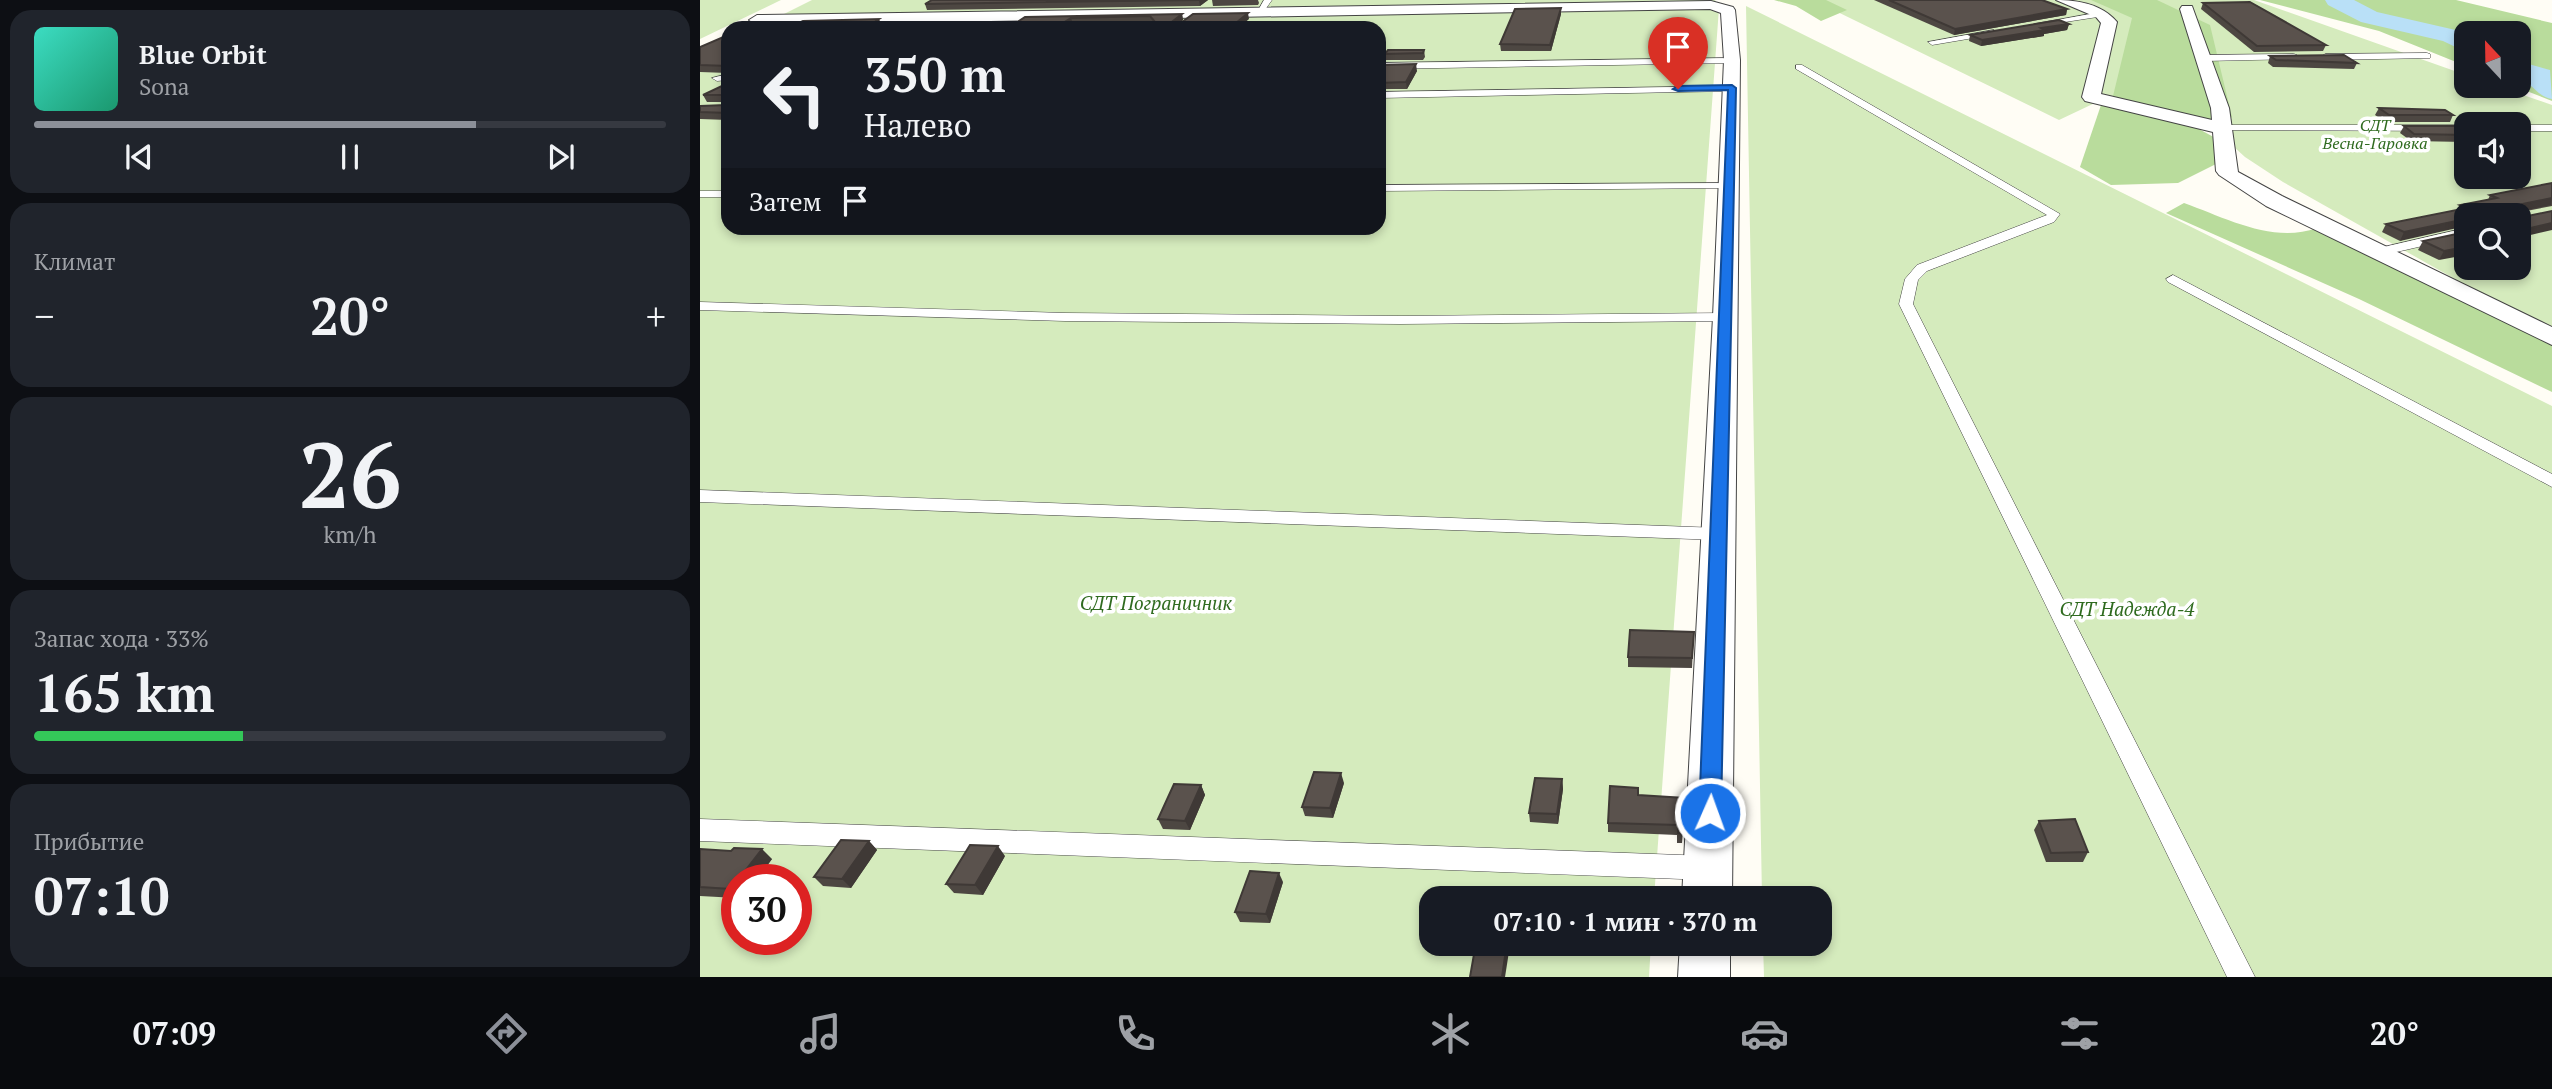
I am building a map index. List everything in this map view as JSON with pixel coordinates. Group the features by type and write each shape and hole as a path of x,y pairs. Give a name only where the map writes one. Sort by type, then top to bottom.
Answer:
{"street":[{"path":"2063,0 2101,14 2109,22 2091,97 2222,128"},
{"path":"786,5 757,20 1263,6 1725,7 1728,10 1732,88 1708,883"},
{"path":"2187,9 2220,107 2226,171 2231,176 2274,201 2552,337"},
{"path":"1704,977 1705,956"}],"lane":[{"path":"2023,27 2101,14"},
{"path":"1932,42 2010,29"},
{"path":"2203,58 2301,57"},
{"path":"2315,57 2427,57"},
{"path":"1386,66 1732,60"},
{"path":"1798,67 2054,214 2050,219 1922,268 1912,279 1906,304 2241,977"},
{"path":"1386,95 1732,88"},
{"path":"2222,128 2454,128"},
{"path":"2531,128 2552,128"},
{"path":"1386,188 1730,185"},
{"path":"700,194 721,194"},
{"path":"2379,252 2454,235"},
{"path":"2173,279 2552,481"},
{"path":"700,306 1079,317 1413,320 1726,317"},
{"path":"700,496 1719,534"},
{"path":"700,830 1708,883"}],"green space":[{"path":"700,0 781,0 737,21 721,21 721,29 700,39"},
{"path":"812,0 1715,0 1717,4 776,18"},
{"path":"1774,0 1826,0 1847,10 1821,21 1796,6"},
{"name":"СДТ Весна-Гаровка","path":"1813,0 2254,0 2454,71 2454,98 2531,98 2552,105 2552,328 2457,280 2531,280 2531,203 2454,203 2454,279 2283,182 2245,157 2213,128 2097,102 2059,120"},
{"path":"2091,0 2157,0 2210,25 2232,117 2223,124 2113,96 2132,18"},
{"path":"2260,0 2456,0 2552,23 2552,101 2531,93 2531,21 2454,21 2454,61 2379,31"},
{"name":"СДТ Надежда-4","path":"1746,6 2552,406 2552,977 1764,977 1763,956 1832,956 1832,886 1762,886"},
{"name":"СДТ Пограничник","path":"1719,8 1655,886 1419,886 1419,956 1650,956 1649,977 700,977 700,50 721,39 721,235 1386,235 1386,21 755,21"},
{"path":"2101,105 2188,123 2219,140 2216,164 2178,183 2111,185 2080,167"},
{"path":"2184,203 2233,222 2267,231 2284,233 2317,228 2552,342 2552,392 2359,299 2166,213"}],"building":[{"path":"932,0 1050,0 925,4"},
{"path":"1050,0 1199,0 1047,2"},
{"path":"1889,0 2042,0 2067,9 1955,29"},
{"path":"2250,2 2326,45 2257,46 2203,3"},
{"path":"1561,8 1550,45 1500,44 1515,9"},
{"path":"1248,13 1238,21 1184,21 1193,14"},
{"path":"1182,14 1173,21 1154,21 1150,16 1019,21 1025,17"},
{"path":"879,19 876,21 803,21"},
{"path":"2059,20 2069,24 1982,40 1970,35"},
{"path":"721,38 721,66 700,65 700,47"},
{"path":"1388,50 1424,50 1423,53 1386,53"},
{"path":"2344,55 2357,63 2276,60 2270,56"},
{"path":"1416,64 1406,82 1386,83 1386,65"},
{"path":"721,86 721,95 703,95"},
{"path":"721,105 721,113 700,112 700,106"},
{"path":"2379,108 2445,110 2453,115 2389,115"},
{"path":"2404,126 2454,126 2454,135 2414,134"},
{"path":"2552,183 2552,198 2527,203 2471,203 2497,198 2490,195"},
{"path":"2454,211 2454,222 2404,232 2386,224"},
{"path":"2552,211 2552,223 2531,228 2531,215"},
{"path":"2454,235 2454,249 2444,251 2423,241"},
{"path":"1630,630 1694,632 1692,658 1628,657"},
{"path":"1314,772 1341,773 1330,808 1302,807"},
{"path":"1535,778 1562,779 1557,814 1529,813"},
{"path":"1174,784 1201,785 1185,821 1158,819"},
{"path":"1610,786 1638,788 1638,795 1685,798 1683,834 1678,833 1678,825 1608,823"},
{"path":"2075,819 2088,852 2051,853 2039,821"},
{"path":"841,840 869,841 842,879 814,877"},
{"path":"970,845 998,846 975,885 946,884"},
{"path":"734,848 762,849 750,864 721,864 721,888 700,887 700,849 731,851"},
{"path":"1250,871 1279,873 1266,914 1235,912"},
{"path":"1474,956 1505,956 1502,977 1470,977"}],"waterway":[{"path":"2336,0 2369,17 2454,38"},
{"path":"2531,73 2540,76 2544,85 2552,91"}],"route":[{"path":"1678,89 1732,88 1710,813"}]}
